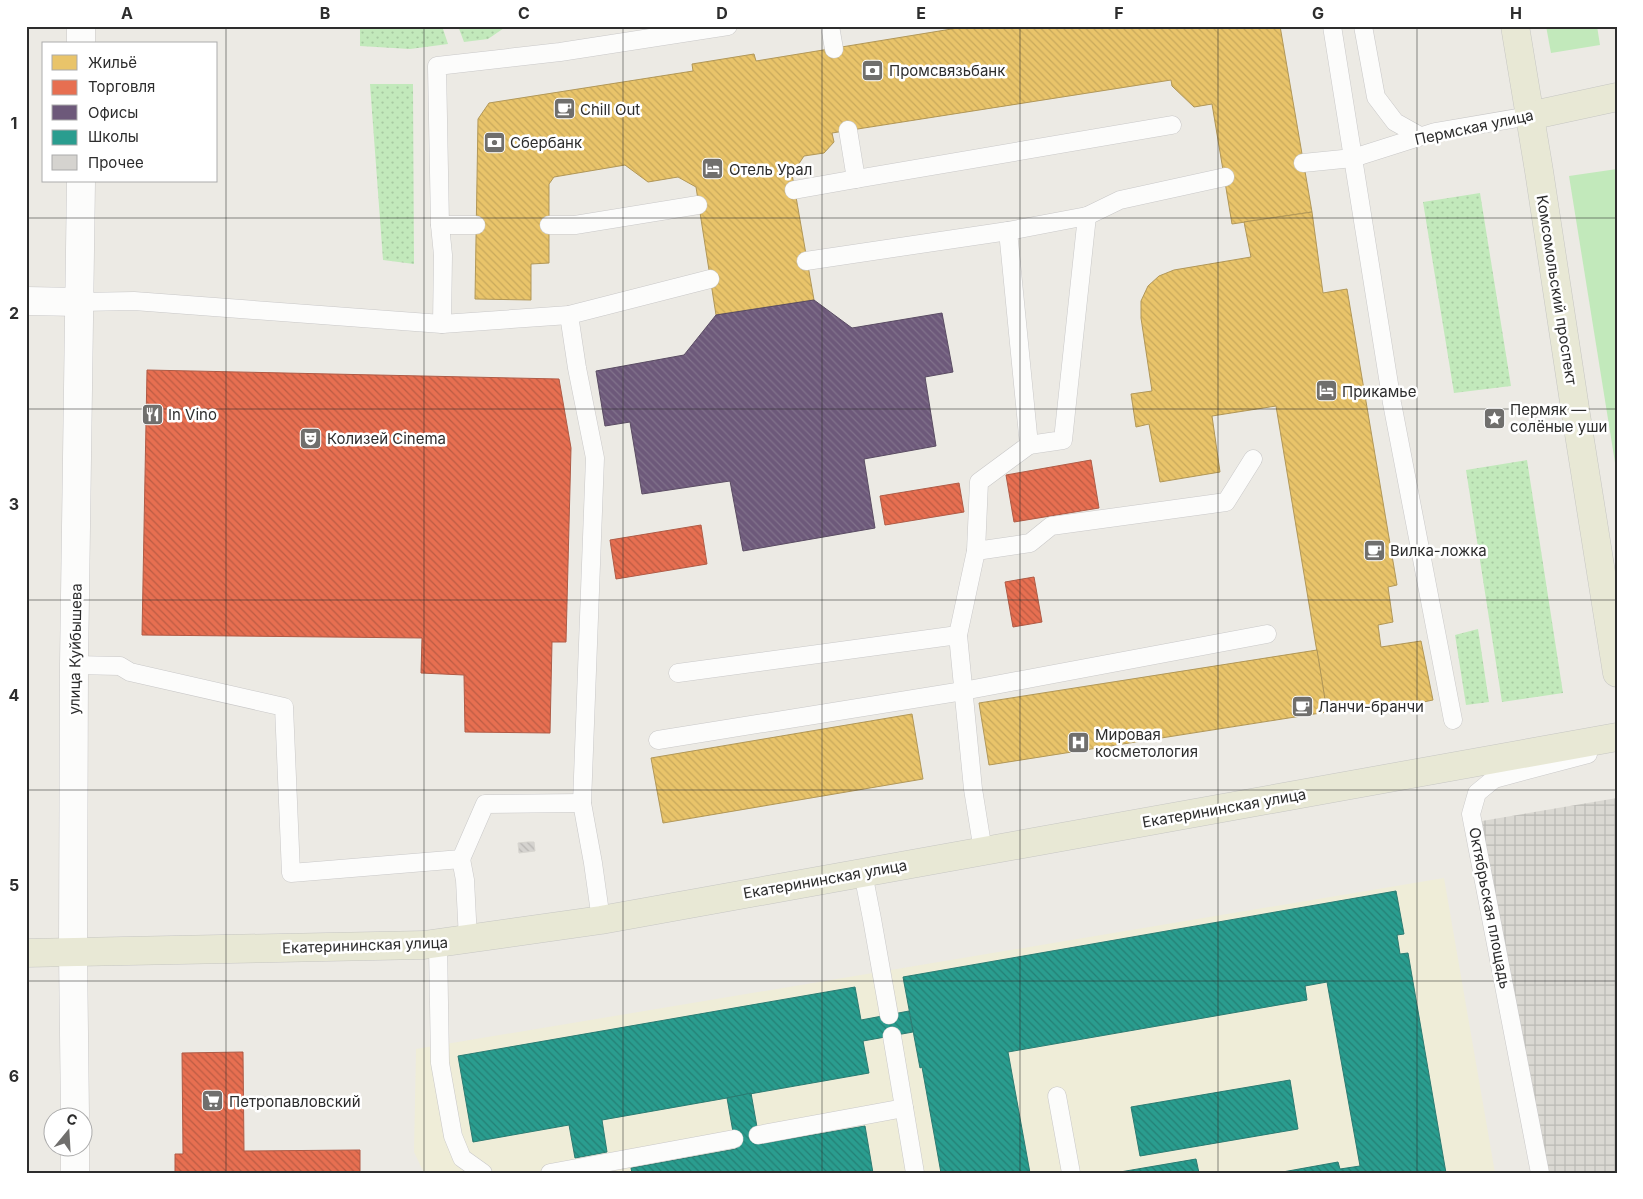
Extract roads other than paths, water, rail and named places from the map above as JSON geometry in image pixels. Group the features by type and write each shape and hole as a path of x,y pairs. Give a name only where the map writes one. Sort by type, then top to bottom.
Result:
{"main road":[{"path":"81,26 81,42"},
{"name":"Комсомольский проспект","path":"1515,26 1617,673"},
{"name":"Пермская улица","path":"1529,116 1617,97"},
{"name":"улица Куйбышева","path":"75,1106 73,952 74,665 81,182"},
{"path":"26,301 80,302"},
{"name":"Екатерининская улица","path":"26,953 404,945 468,939 601,920 1617,736"},
{"path":"75,1156 75,1173"}],"lane":[{"path":"442,324 443,254 440,225 436,66 560,52 728,26"},
{"path":"830,26 834,49"},
{"path":"1332,26 1394,412 1453,720"},
{"path":"1363,26 1376,97 1395,122 1420,136"},
{"name":"Пермская улица","path":"1303,163 1353,158 1435,132 1529,116"},
{"path":"794,190 1172,125"},
{"path":"848,130 856,179"},
{"path":"806,261 1086,216 1120,200 1225,177"},
{"path":"549,225 575,225 698,205"},
{"path":"983,851 973,790 958,635 976,550 980,482 1029,445 1063,440 1086,216"},
{"path":"440,225 476,225"},
{"path":"1008,230 1029,445"},
{"path":"80,302 134,301 442,324 569,314 710,279"},
{"path":"569,314 577,368 595,458 582,803 601,920"},
{"path":"976,550 1030,543 1051,526 1226,502 1253,459"},
{"path":"658,740 964,691 1267,634"},
{"path":"678,673 958,635"},
{"path":"74,665 120,666 130,672 284,707 291,873 461,859"},
{"name":"Октябрьская площадь","path":"1540,1173 1471,814 1476,793 1494,779 1606,750 1617,742"},
{"path":"468,939 461,859 485,804 582,803"},
{"path":"863,873 888,1015"},
{"path":"438,943 440,1063 453,1136 462,1158 483,1173"},
{"path":"892,1036 915,1173"},
{"path":"1057,1096 1071,1173"},
{"path":"758,1135 904,1108"},
{"path":"550,1173 734,1139"}],"place":[{"name":"Промсвязьбанк","path":"873,70"},
{"name":"Chill Out","path":"564,109"},
{"name":"Сбербанк","path":"494,142"},
{"name":"Отель Урал","path":"713,169"},
{"name":"Прикамье","path":"1326,391"},
{"name":"In Vino","path":"152,414"},
{"name":"Пермяк — солёные уши","path":"1494,418"},
{"name":"Колизей Cinema","path":"311,438"},
{"name":"Вилка-ложка","path":"1374,550"},
{"name":"Ланчи-бранчи","path":"1302,706"},
{"name":"Мировая косметология","path":"1079,743"},
{"name":"Петропавловский","path":"213,1101"}]}
